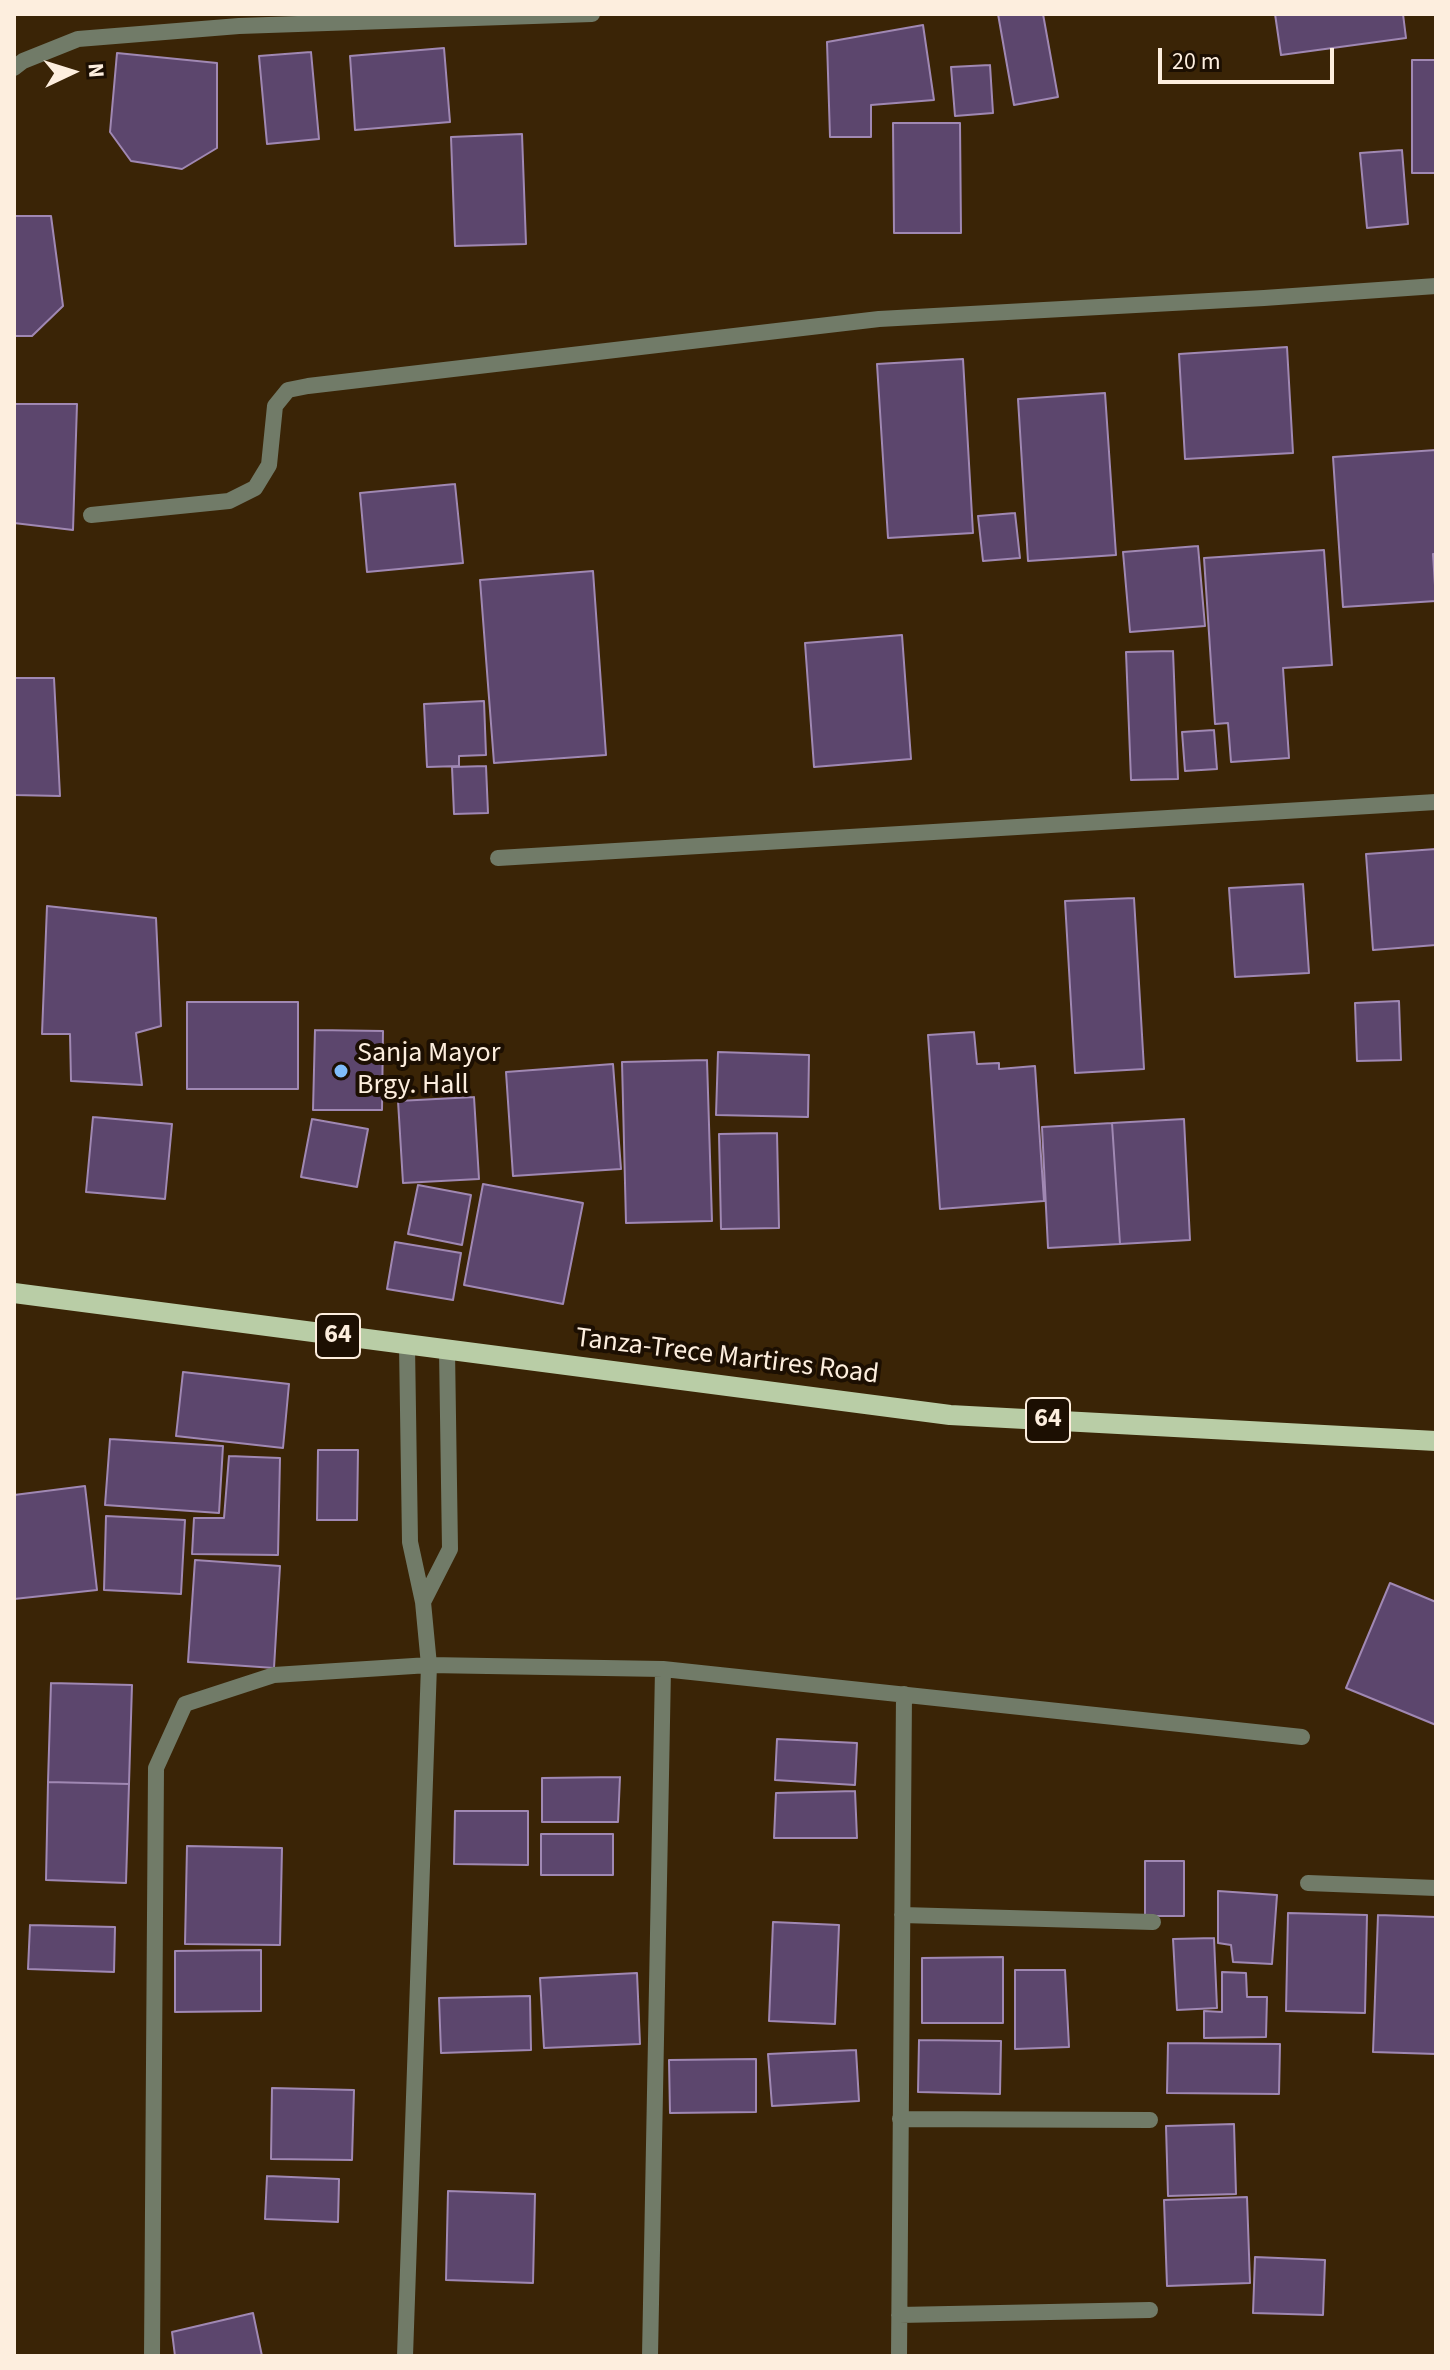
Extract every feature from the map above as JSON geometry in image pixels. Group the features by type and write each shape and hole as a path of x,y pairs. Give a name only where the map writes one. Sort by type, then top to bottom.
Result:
{"main road":[{"name":"Tanza-Trece Martires Road","path":"14,1293 950,1415 1436,1441"}],"street":[{"path":"14,68 23,61 78,39 240,20 592,14"},
{"path":"91,515 229,501 255,488 269,465 275,406 288,390 308,386 879,319 1436,286"},
{"path":"498,858 1436,802"},
{"path":"405,2356 429,1665 423,1602 410,1542 407,1345"},
{"path":"423,1602 450,1549 447,1350"},
{"path":"152,2356 156,1768 185,1704 274,1675 429,1665 663,1669 1302,1737"},
{"path":"650,2356 663,1669"},
{"path":"899,2356 904,1694"},
{"path":"1308,1883 1436,1888"},
{"path":"902,1915 1153,1922"},
{"path":"900,2119 1150,2120"},
{"path":"899,2315 1150,2310"}],"building":[{"path":"998,14 1043,14 1058,97 1014,105"},
{"path":"1275,14 1403,14 1406,38 1281,55"},
{"path":"923,25 934,100 871,105 871,137 830,137 827,42"},
{"path":"444,48 450,122 355,130 350,56"},
{"path":"311,52 319,139 267,144 259,56"},
{"path":"117,53 217,63 217,148 182,169 131,161 110,132"},
{"path":"1412,60 1436,60 1436,173 1412,173"},
{"path":"990,65 993,113 955,116 951,67"},
{"path":"893,123 960,123 961,233 894,233"},
{"path":"522,134 526,244 455,246 451,137"},
{"path":"1402,150 1408,224 1367,228 1360,153"},
{"path":"14,216 51,216 63,306 32,336 14,336"},
{"path":"1287,347 1293,453 1185,459 1179,354"},
{"path":"963,359 973,533 888,538 877,364"},
{"path":"1105,393 1116,555 1028,561 1018,399"},
{"path":"14,404 77,404 73,530 14,523"},
{"path":"1436,450 1436,554 1433,554 1436,601 1343,607 1333,457"},
{"path":"455,484 463,563 367,572 360,493"},
{"path":"1015,513 1020,558 983,561 978,516"},
{"path":"1198,546 1205,626 1130,632 1123,552"},
{"path":"1324,550 1332,665 1283,668 1289,758 1231,762 1228,723 1215,724 1204,558"},
{"path":"593,571 606,755 494,763 480,580"},
{"path":"902,635 911,759 814,767 805,643"},
{"path":"1173,651 1178,779 1131,780 1126,652"},
{"path":"14,678 54,678 60,796 14,795"},
{"path":"484,701 486,755 459,756 459,766 427,767 424,704"},
{"path":"1214,730 1217,769 1185,771 1182,732"},
{"path":"486,766 488,813 454,814 452,767"},
{"path":"1436,849 1436,945 1373,950 1366,854"},
{"path":"1303,884 1309,973 1235,977 1229,888"},
{"path":"1134,898 1144,1069 1075,1073 1065,901"},
{"path":"47,906 156,918 161,1026 136,1033 142,1085 71,1081 70,1034 42,1034"},
{"path":"1399,1001 1401,1060 1357,1061 1355,1003"},
{"path":"187,1002 298,1002 298,1089 187,1089"},
{"path":"315,1030 383,1031 382,1110 313,1110"},
{"path":"974,1032 977,1064 999,1063 999,1069 1035,1066 1044,1201 940,1209 928,1035"},
{"path":"718,1052 809,1055 808,1117 716,1115"},
{"path":"707,1060 712,1221 626,1223 622,1062"},
{"path":"613,1064 621,1169 513,1176 506,1072"},
{"path":"474,1097 479,1179 403,1183 398,1101"},
{"path":"93,1117 172,1124 165,1199 86,1192"},
{"path":"312,1119 368,1129 357,1187 301,1177"},
{"path":"1184,1119 1190,1240 1120,1244 1112,1123"},
{"path":"1112,1123 1120,1244 1048,1248 1042,1127"},
{"path":"777,1133 779,1228 721,1229 719,1134"},
{"path":"483,1184 583,1203 563,1304 464,1285"},
{"path":"418,1185 471,1195 462,1245 408,1234"},
{"path":"395,1242 461,1253 453,1300 387,1289"},
{"path":"183,1372 289,1384 283,1448 176,1436"},
{"path":"110,1439 223,1446 219,1513 105,1505"},
{"path":"318,1450 358,1450 357,1520 317,1520"},
{"path":"229,1456 280,1458 278,1555 192,1554 194,1518 224,1518"},
{"path":"85,1486 97,1590 14,1599 14,1495"},
{"path":"106,1516 185,1520 181,1594 104,1590"},
{"path":"195,1560 280,1566 274,1668 188,1662"},
{"path":"1390,1583 1436,1602 1436,1725 1346,1688"},
{"path":"51,1683 132,1685 129,1784 48,1782"},
{"path":"777,1739 857,1743 855,1785 775,1780"},
{"path":"620,1777 618,1822 542,1822 542,1778"},
{"path":"48,1782 129,1784 126,1883 46,1880"},
{"path":"855,1791 857,1838 774,1838 776,1793"},
{"path":"455,1811 528,1811 528,1865 454,1864"},
{"path":"541,1834 613,1834 613,1875 541,1875"},
{"path":"187,1846 282,1848 280,1945 185,1944"},
{"path":"1145,1861 1184,1861 1184,1916 1145,1916"},
{"path":"1218,1891 1277,1895 1272,1964 1233,1962 1231,1945 1218,1943"},
{"path":"1288,1913 1367,1915 1365,2013 1286,2011"},
{"path":"1378,1915 1436,1917 1436,2054 1373,2052"},
{"path":"773,1922 839,1925 835,2024 769,2021"},
{"path":"30,1925 115,1927 114,1972 28,1969"},
{"path":"1214,1938 1217,2008 1177,2010 1173,1939"},
{"path":"261,1950 261,2011 175,2012 175,1951"},
{"path":"1003,1957 1003,2023 922,2023 922,1958"},
{"path":"1015,1970 1065,1970 1069,2047 1015,2049"},
{"path":"1222,1972 1246,1973 1247,1997 1267,1997 1266,2037 1204,2038 1204,2011 1222,2012"},
{"path":"637,1973 640,2044 544,2048 540,1978"},
{"path":"530,1996 531,2050 441,2053 439,1998"},
{"path":"919,2040 1001,2041 1000,2094 918,2092"},
{"path":"1168,2043 1280,2044 1279,2094 1167,2093"},
{"path":"856,2050 859,2101 772,2106 768,2054"},
{"path":"756,2059 756,2112 670,2113 669,2060"},
{"path":"272,2088 354,2090 352,2160 271,2159"},
{"path":"1234,2124 1236,2194 1168,2196 1166,2126"},
{"path":"267,2176 339,2179 338,2222 265,2219"},
{"path":"448,2191 535,2194 533,2283 446,2280"},
{"path":"1247,2197 1250,2283 1167,2286 1164,2200"},
{"path":"1255,2257 1325,2260 1323,2315 1253,2313"},
{"path":"253,2313 262,2356 175,2356 172,2332"}],"place":[{"name":"Sanja Mayor Brgy. Hall","path":"341,1071"}]}
